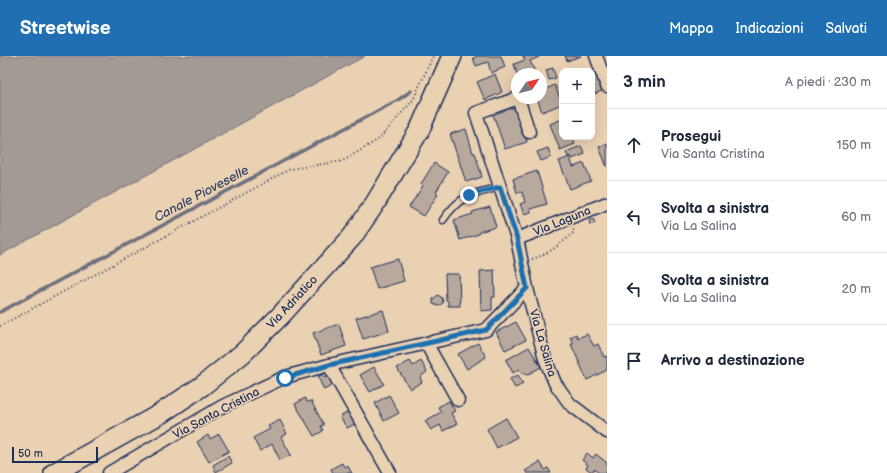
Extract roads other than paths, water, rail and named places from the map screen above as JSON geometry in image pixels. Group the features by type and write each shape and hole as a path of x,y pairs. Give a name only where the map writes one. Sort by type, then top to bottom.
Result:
{"main road":[{"name":"Via Adriatico","path":"54,473 160,414 202,386 243,353 281,315 352,237 374,205 419,131 452,56"}],"street":[{"path":"596,56 607,86"},
{"name":"Via La Salina","path":"511,100 476,113 517,239 527,288 545,359 555,384 570,404 607,432"},
{"name":"Via La Salina","path":"520,104 529,132"},
{"name":"Via Laguna","path":"517,239 607,203"},
{"name":"Via Santa Cristina","path":"116,471 223,406 285,378 329,365 426,342 486,330 527,288"},
{"path":"426,342 458,400"},
{"path":"329,365 390,473"}],"lane":[{"path":"443,220 457,202 469,195 500,187"}],"waterway":[{"name":"Canale Pioveselle","path":"0,312 398,100 411,91"}]}
